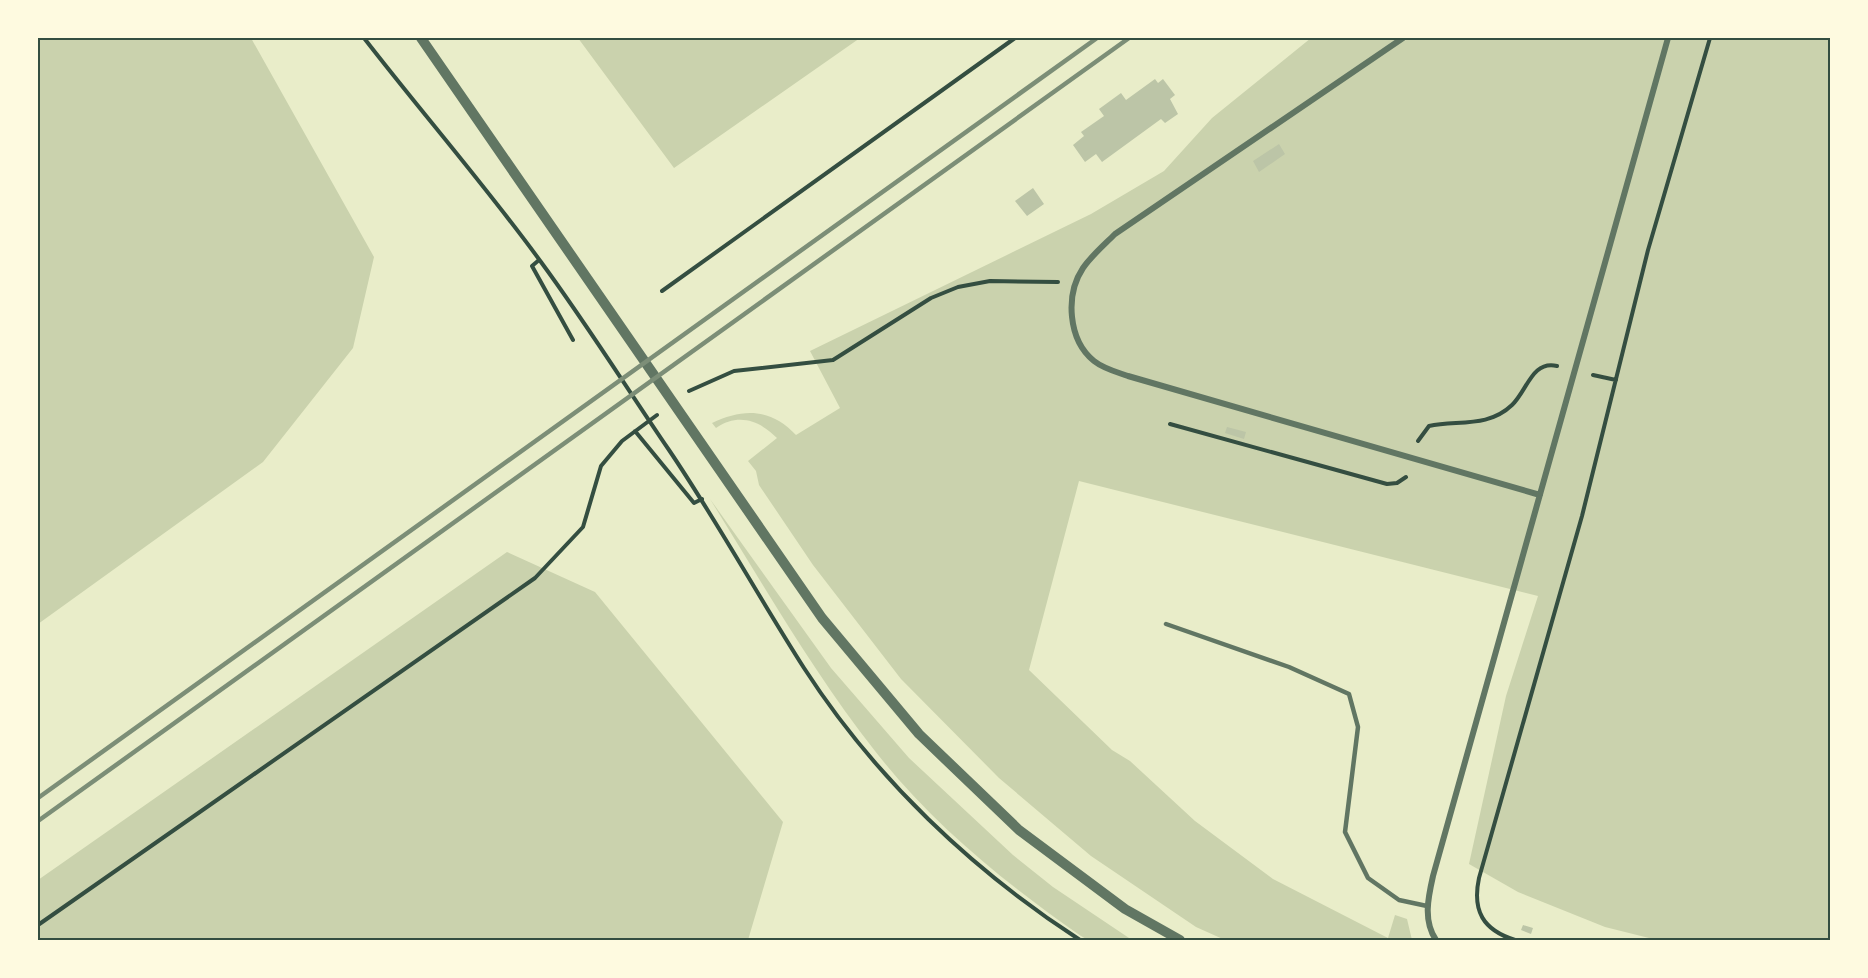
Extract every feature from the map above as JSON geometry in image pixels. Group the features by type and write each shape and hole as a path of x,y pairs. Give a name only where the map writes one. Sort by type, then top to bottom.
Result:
{"street":[{"path":"422,38 822,618 919,734 1019,830 1125,909 1180,940"},
{"path":"1403,38 1115,234 1092,256 1076,283 1072,313 1075,331 1083,350 1095,362 1108,369 1540,495"},
{"path":"1436,940 1431,933 1427,906 1432,876 1668,38"}],"lane":[{"path":"1166,624 1289,667 1349,694 1358,727 1345,832 1368,878 1399,900 1427,906"}],"path":[{"path":"364,38 540,261 701,498 805,670 857,741 920,811 976,865 1032,909 1080,940"},
{"path":"663,291 1015,38"},
{"path":"1515,940 1493,931 1482,919 1476,892 1489,838 1582,516 1650,240 1710,38"},
{"path":"540,261 532,266 573,340"},
{"path":"688,392 698,385 734,371 833,360 931,298 973,282 1023,280 1076,283"},
{"path":"1418,441 1429,426 1469,424 1499,415 1513,404 1537,369 1549,364 1557,366"},
{"path":"1588,374 1616,380"},
{"path":"38,925 535,578 583,527 601,466 622,441 659,413"},
{"path":"1170,424 1387,484 1405,479 1408,471"},
{"path":"635,431 694,504 701,498"}],"green space":[{"path":"38,38 251,38 374,257 353,348 263,462 38,624"},
{"path":"578,38 860,38 674,168"},
{"path":"1311,38 1830,38 1830,940 1657,940 1605,927 1518,892 1469,864 1506,696 1538,596 1079,481 1029,670 1112,750 1130,761 1195,821 1273,879 1388,938 1395,915 1407,919 1412,940 1225,940 1196,927 1091,856 999,778 901,679 813,565 759,485 756,471 748,461 777,438 763,427 748,421 732,421 716,428 712,423 735,415 756,413 777,420 796,435 840,408 810,351 1091,214 1164,171 1212,118"},
{"path":"710,499 831,668 909,758 1013,855 1053,887 1132,940 1088,940 1081,936 971,851 945,828 897,778 852,721 831,690"},
{"path":"507,552 595,592 783,822 748,940 38,940 38,880"}],"building":[{"path":"1155,79 1158,83 1163,79 1175,95 1170,99 1178,114 1165,123 1161,119 1102,162 1096,154 1085,162 1073,145 1084,136 1081,132 1104,116 1099,109 1121,93 1126,100"},
{"path":"1279,144 1285,154 1259,172 1253,161"},
{"path":"1033,188 1044,204 1027,216 1015,201"},
{"path":"1227,427 1246,432 1244,439 1225,433"},
{"path":"1523,925 1533,928 1531,934 1521,930"}],"railway":[{"path":"38,798 1097,38"},
{"path":"38,821 1129,38"}]}
